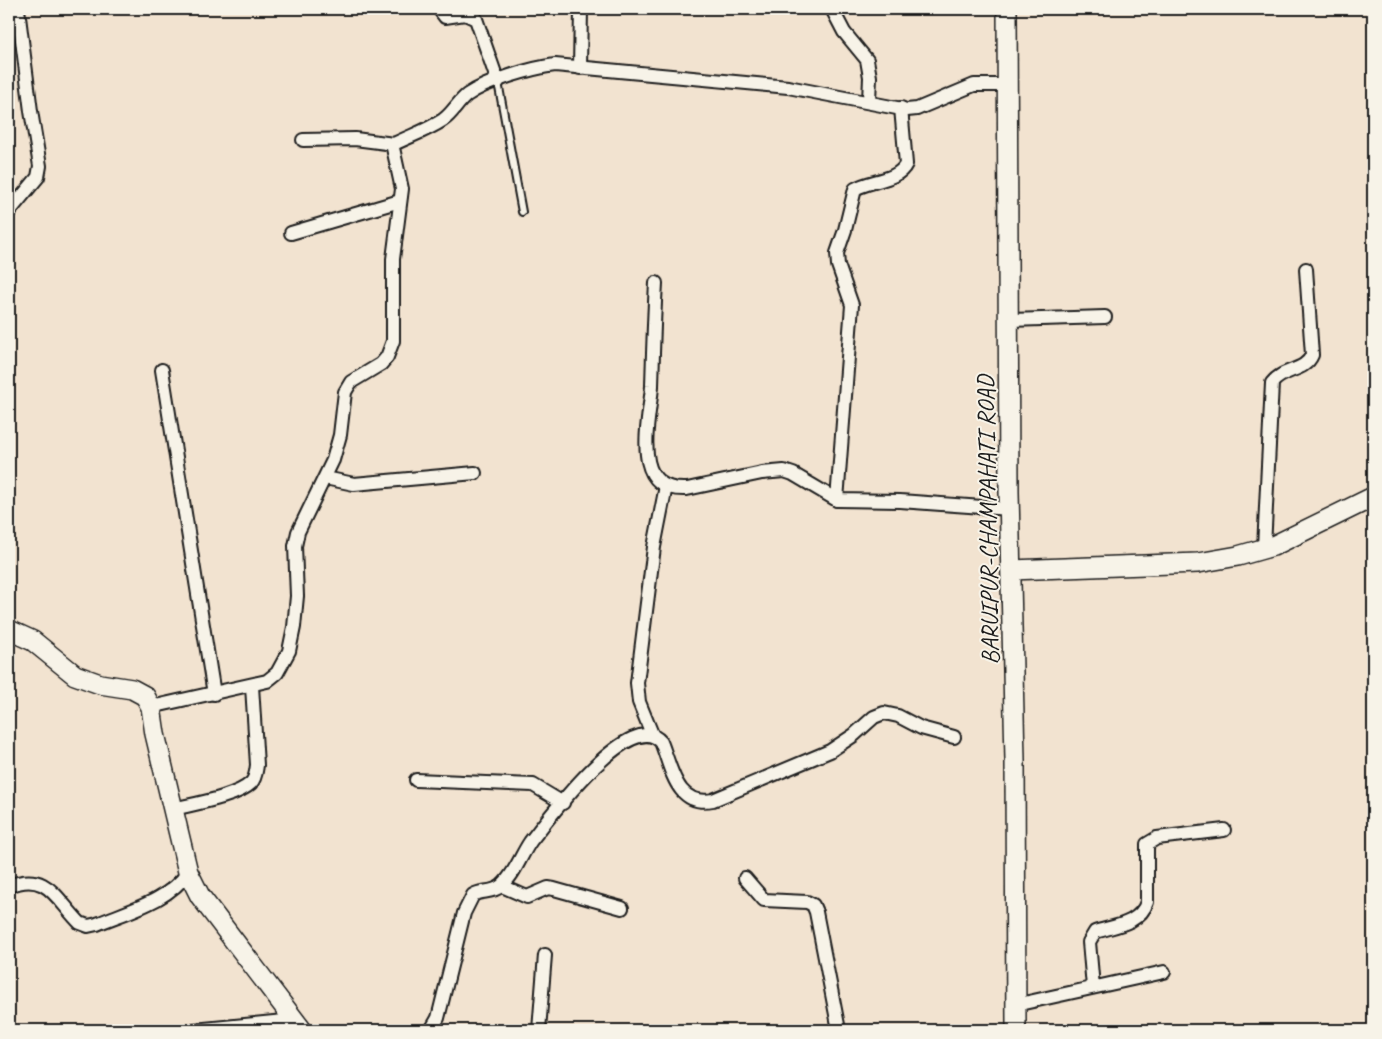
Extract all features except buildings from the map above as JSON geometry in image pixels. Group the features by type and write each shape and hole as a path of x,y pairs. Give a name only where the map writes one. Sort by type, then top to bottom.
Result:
{"main road":[{"name":"BARUIPUR-CHAMPAHATI ROAD","path":"1008,9 1010,509 1015,760 1016,1030"},
{"path":"1011,570 1198,563 1238,556 1264,548 1310,528 1373,497"},
{"path":"9,630 33,640 75,676 100,684 132,689 145,696 151,707 188,872 200,896 298,1025"}],"street":[{"path":"9,212 38,177 40,166 18,9"},
{"path":"438,9 445,17 465,14 476,19 498,82"},
{"path":"580,9 580,68"},
{"path":"832,9 844,32 867,60 870,77 869,101"},
{"path":"303,140 374,140 394,144 443,120 452,113 466,96 538,67 556,65 788,87 901,108 917,109 974,85 1008,85"},
{"path":"837,500 852,305 838,264 837,253 855,189 863,184 898,174 906,164 901,108"},
{"path":"151,707 252,686 267,681 277,673 289,651 295,619 295,546 298,532 325,478 340,435 345,392 351,382 381,364 390,352 393,341 393,259 402,189 393,148 394,144"},
{"path":"291,233 400,201"},
{"path":"1264,548 1272,382 1277,376 1304,366 1309,362 1312,355 1306,269"},
{"path":"656,282 651,393 645,436 652,470 659,482 675,490 762,473 784,472 793,474 837,500 900,501 1010,509"},
{"path":"1009,320 1105,318"},
{"path":"162,370 214,694"},
{"path":"325,478 354,484 475,474"},
{"path":"666,486 654,547 637,684 639,702 652,734 661,742 680,789 692,800 702,802 713,800 830,751 854,736 874,717 884,713 898,716 921,728 954,737"},
{"path":"173,810 238,791 251,783 256,776 252,686"},
{"path":"431,1030 438,1018 468,903 478,892 493,890 502,886 530,842 602,758 631,739 652,734"},
{"path":"416,780 533,785 563,803"},
{"path":"1093,988 1089,942 1091,937 1095,932 1131,921 1145,910 1147,902 1147,844 1157,838 1224,830"},
{"path":"9,886 27,880 40,882 80,923 88,926 97,924 170,892 188,872"},
{"path":"745,878 764,900 807,902 816,912 839,1030"},
{"path":"502,886 527,896 548,888 554,889 622,908"},
{"path":"538,1030 545,956"},
{"path":"1015,1005 1164,972"},
{"path":"194,1030 298,1025"}],"lane":[{"path":"498,82 522,212"}]}
